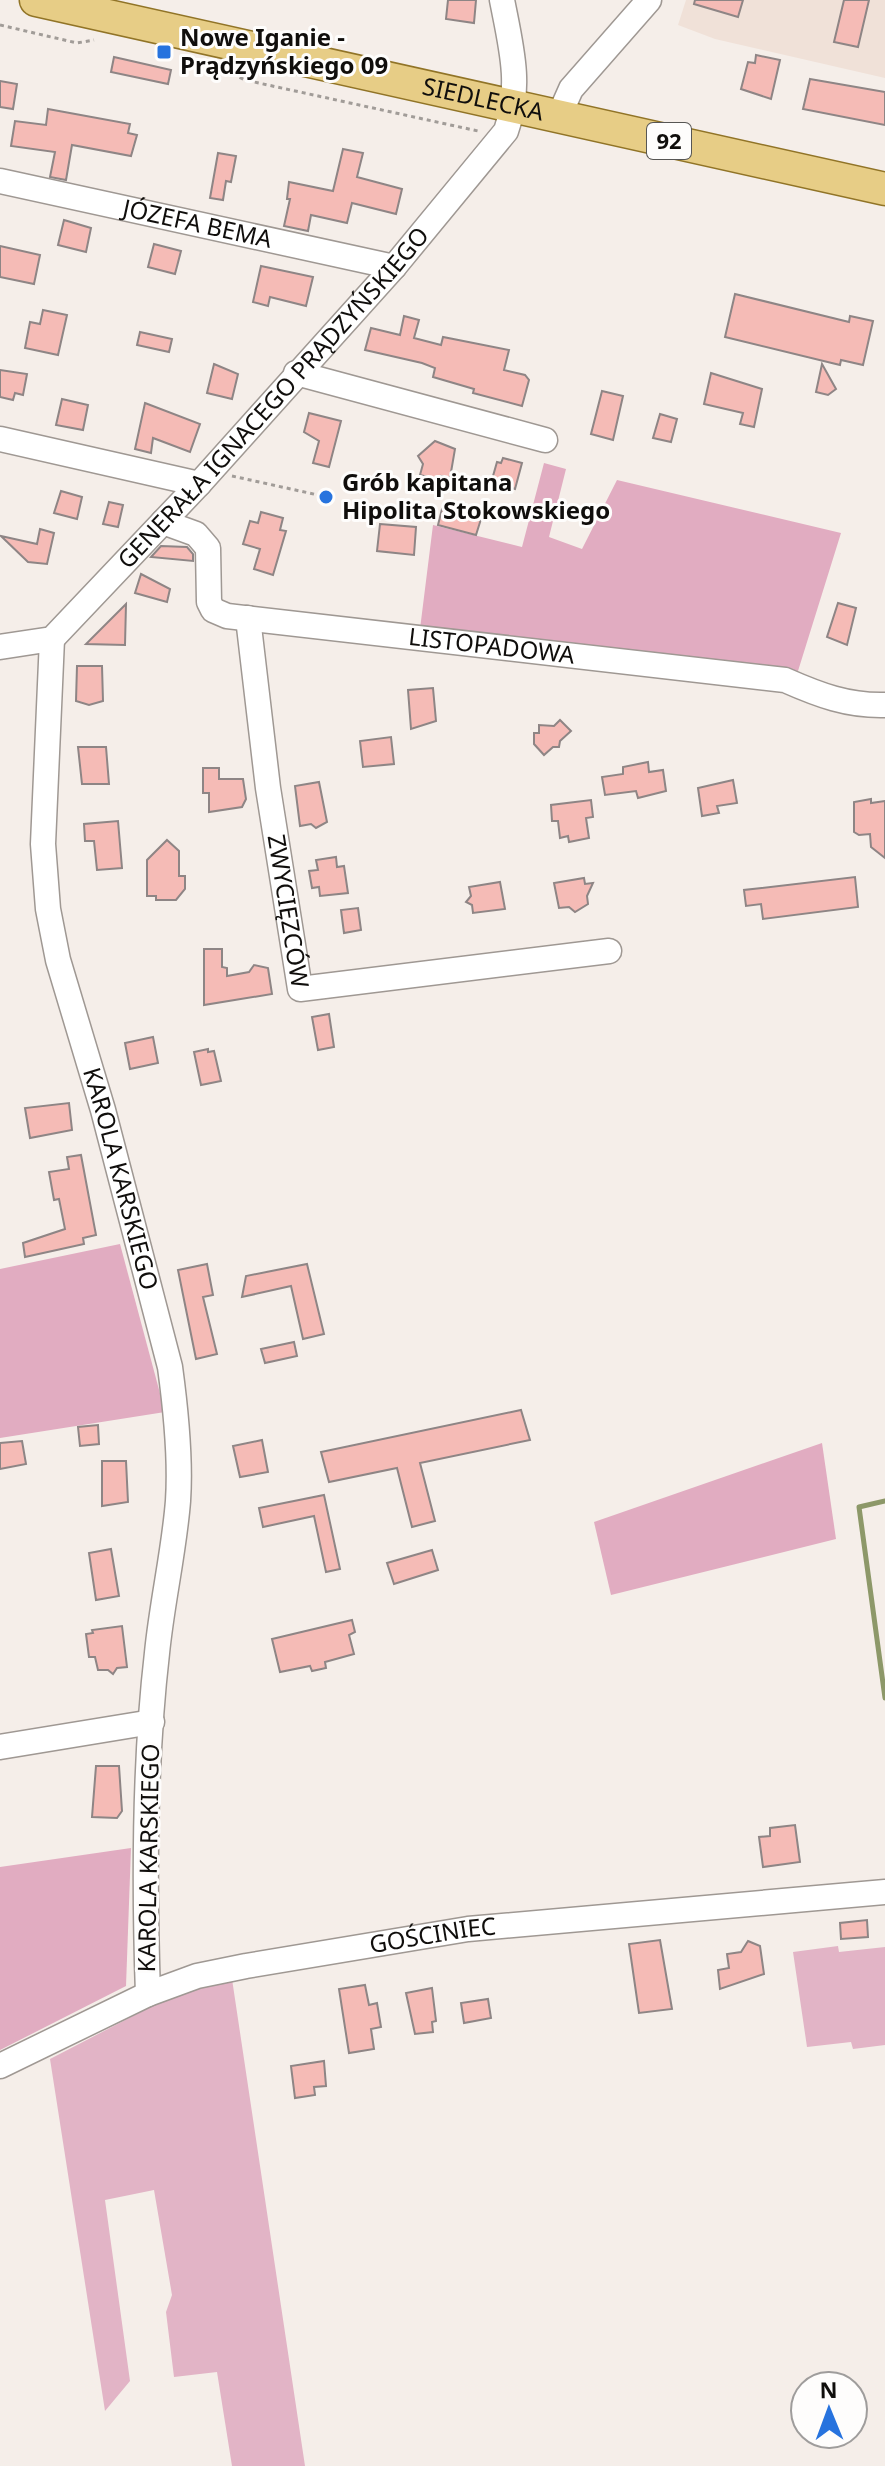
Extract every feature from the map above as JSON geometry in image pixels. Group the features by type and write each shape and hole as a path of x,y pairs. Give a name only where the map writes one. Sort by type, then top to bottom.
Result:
{"main road":[{"name":"SIEDLECKA","path":"36,0 510,119 559,116 885,189"}],"street":[{"path":"502,0 516,77 510,119"},
{"path":"559,116 571,89 649,0"},
{"name":"GENERAŁA IGNACEGO PRĄDZYŃSKIEGO","path":"52,639 199,484 394,267 510,119"},
{"name":"JÓZEFA BEMA","path":"0,181 394,267"},
{"path":"296,373 545,440"},
{"path":"0,439 199,484"},
{"name":"LISTOPADOWA","path":"163,522 204,540 208,548 208,594 213,610 248,618 785,680 847,703 885,705"},
{"name":"ZWYCIĘZCÓW","path":"248,618 268,788 300,989 609,951"},
{"path":"0,647 52,639"},
{"name":"KAROLA KARSKIEGO","path":"52,639 43,844 48,909 58,960 103,1110 170,1367 175,1409 178,1501 157,1653 152,1722 146,1867 148,1994"},
{"name":"KAROLA KARSKIEGO","path":"0,1747 152,1722"},
{"name":"GOŚCINIEC","path":"0,2066 148,1994 197,1976 246,1966 468,1929 885,1892"}],"path":[{"path":"0,25 77,43 96,40"},
{"path":"210,64 245,80 483,132 510,119"},
{"path":"215,465 232,477 318,495"}],"shaded area":[{"path":"686,0 885,0 885,78 715,39 678,25"},
{"path":"544,463 566,469 549,537 582,549 617,480 841,533 798,671 420,629 433,525 522,547"},
{"path":"120,1244 165,1412 0,1438 0,1269"},
{"path":"822,1443 836,1539 611,1595 594,1522"},
{"path":"131,1848 126,1986 0,2050 0,1867"},
{"path":"838,1946 839,1952 885,1947 885,2045 853,2049 851,2042 807,2047 793,1952"},
{"path":"232,1979 305,2466 232,2466 217,2372 174,2377 166,2312 172,2295 154,2190 105,2200 130,2381 105,2411 50,2059 189,1987"}],"building":[{"path":"448,0 476,0 474,23 446,19"},
{"path":"695,0 743,0 738,17 694,4"},
{"path":"844,0 869,0 858,47 834,42"},
{"path":"756,55 780,60 771,99 741,89 748,62 755,63"},
{"path":"114,57 171,70 168,84 111,72"},
{"path":"810,79 885,92 885,125 803,109"},
{"path":"0,81 17,84 13,109 0,107"},
{"path":"48,109 130,124 128,133 137,135 131,156 72,145 66,180 50,177 55,152 11,146 15,121 46,125"},
{"path":"343,149 363,153 357,177 402,189 396,214 352,203 347,223 311,215 308,231 284,226 290,199 287,199 289,182 333,191"},
{"path":"218,153 236,156 231,182 226,181 223,200 210,198"},
{"path":"64,220 91,228 86,252 58,245"},
{"path":"154,244 181,251 175,274 148,267"},
{"path":"0,246 40,255 34,284 0,277"},
{"path":"261,266 313,277 306,306 270,297 268,306 253,302"},
{"path":"735,294 849,322 850,316 873,321 863,365 841,360 840,365 725,337"},
{"path":"43,310 67,315 58,355 25,348 30,322 40,324"},
{"path":"404,316 419,320 414,338 441,345 443,337 509,350 504,370 525,375 529,380 522,406 473,393 474,389 433,377 435,368 422,363 365,350 371,328 400,335"},
{"path":"140,332 172,339 169,352 137,345"},
{"path":"214,364 238,374 232,399 207,393"},
{"path":"822,364 836,389 828,395 816,392"},
{"path":"0,370 27,374 23,395 15,393 13,400 0,397"},
{"path":"711,373 762,389 754,427 740,424 743,413 704,404"},
{"path":"602,391 623,396 613,440 591,434"},
{"path":"62,399 88,405 83,430 56,425"},
{"path":"145,403 200,424 190,452 153,438 151,453 135,449"},
{"path":"309,413 341,421 329,467 313,463 319,441 304,432"},
{"path":"660,414 677,419 671,442 653,438"},
{"path":"435,441 455,449 450,478 441,476 440,480 420,475 423,464 418,456"},
{"path":"503,458 522,463 515,489 491,483 497,462 501,463"},
{"path":"61,491 82,497 77,519 54,513"},
{"path":"109,502 123,505 118,527 103,524"},
{"path":"442,509 481,519 476,535 438,525"},
{"path":"261,512 283,518 280,530 286,531 273,575 254,569 260,549 243,544 250,521 258,523"},
{"path":"380,524 416,527 414,555 377,551"},
{"path":"40,529 54,533 47,564 28,562 1,536 37,544"},
{"path":"161,546 187,547 193,554 193,561 151,557"},
{"path":"141,574 170,589 167,602 135,593"},
{"path":"838,603 856,608 847,645 827,637"},
{"path":"126,604 125,645 86,644"},
{"path":"77,666 102,666 103,701 89,705 76,701"},
{"path":"433,688 436,721 411,729 408,690"},
{"path":"560,720 571,731 560,741 559,747 553,747 544,755 534,744 534,733 539,733 539,725 554,726"},
{"path":"391,737 394,764 363,767 360,741"},
{"path":"78,747 106,747 109,784 82,784"},
{"path":"648,762 649,772 663,770 666,791 638,798 636,791 605,795 602,777 623,774 623,767"},
{"path":"203,768 219,768 219,779 243,779 246,799 242,807 209,812 209,793 203,793"},
{"path":"733,780 737,803 717,806 719,813 702,816 698,788"},
{"path":"319,782 327,822 316,828 311,824 300,826 295,786"},
{"path":"871,799 871,803 885,801 885,858 871,847 870,834 854,832 854,802"},
{"path":"591,800 593,817 586,818 589,838 569,842 568,836 560,838 558,821 552,821 551,805"},
{"path":"118,821 122,868 97,870 94,841 85,841 84,824"},
{"path":"167,840 179,851 179,876 185,876 185,889 176,900 156,900 156,896 147,896 147,860"},
{"path":"336,857 337,867 344,866 348,893 320,896 319,887 312,888 309,871 318,870 316,860"},
{"path":"855,877 858,907 763,919 761,904 746,906 744,890"},
{"path":"584,878 585,884 593,883 587,896 588,904 575,912 569,907 559,908 554,883"},
{"path":"500,882 505,909 473,913 472,905 466,902 471,896 469,887"},
{"path":"358,908 361,930 344,933 341,910"},
{"path":"204,949 222,949 222,967 227,968 227,976 249,972 254,965 268,968 272,994 204,1005"},
{"path":"329,1014 334,1047 318,1050 312,1017"},
{"path":"153,1037 158,1063 130,1069 125,1043"},
{"path":"208,1049 208,1052 214,1051 221,1081 201,1085 194,1052"},
{"path":"69,1103 72,1130 30,1138 25,1108"},
{"path":"81,1155 96,1235 83,1238 84,1244 25,1257 23,1243 65,1229 59,1199 54,1200 49,1172 69,1169 67,1157"},
{"path":"207,1264 213,1295 203,1297 217,1354 196,1359 178,1270"},
{"path":"307,1264 324,1334 303,1339 291,1286 242,1297 246,1276"},
{"path":"294,1342 297,1356 265,1363 261,1349"},
{"path":"521,1410 530,1440 420,1463 435,1521 412,1527 397,1468 329,1482 321,1452"},
{"path":"98,1425 99,1444 80,1446 78,1427"},
{"path":"262,1440 268,1472 240,1477 233,1446"},
{"path":"22,1441 26,1464 0,1469 0,1443"},
{"path":"102,1461 126,1461 128,1502 102,1506"},
{"path":"324,1495 340,1569 326,1572 314,1516 263,1527 259,1508"},
{"path":"111,1549 119,1596 96,1600 89,1553"},
{"path":"432,1550 438,1570 394,1584 387,1563"},
{"path":"352,1620 355,1632 349,1635 354,1654 325,1662 326,1668 312,1671 310,1666 280,1672 272,1639"},
{"path":"122,1626 127,1667 117,1668 113,1674 108,1670 98,1670 95,1657 89,1657 86,1634 93,1633 92,1630"},
{"path":"96,1766 119,1766 122,1811 117,1818 92,1817"},
{"path":"795,1825 800,1862 763,1867 759,1837 770,1836 770,1828"},
{"path":"867,1920 868,1937 841,1939 840,1923"},
{"path":"660,1940 672,2009 639,2013 629,1944"},
{"path":"748,1941 760,1946 764,1974 720,1989 718,1970 729,1968 727,1954 741,1952"},
{"path":"365,1985 369,2005 377,2003 381,2027 371,2029 374,2049 349,2053 339,1989"},
{"path":"432,1988 436,2021 432,2022 433,2032 415,2034 406,1993"},
{"path":"488,1999 491,2018 464,2023 461,2003"},
{"path":"324,2061 326,2086 314,2087 315,2095 295,2098 291,2066"}],"waterway":[{"path":"885,1501 859,1507 885,1698"}],"place":[{"name":"Nowe Iganie - Prądzyńskiego 09","path":"164,52"},
{"name":"Grób kapitana Hipolita Stokowskiego","path":"326,497"}]}
